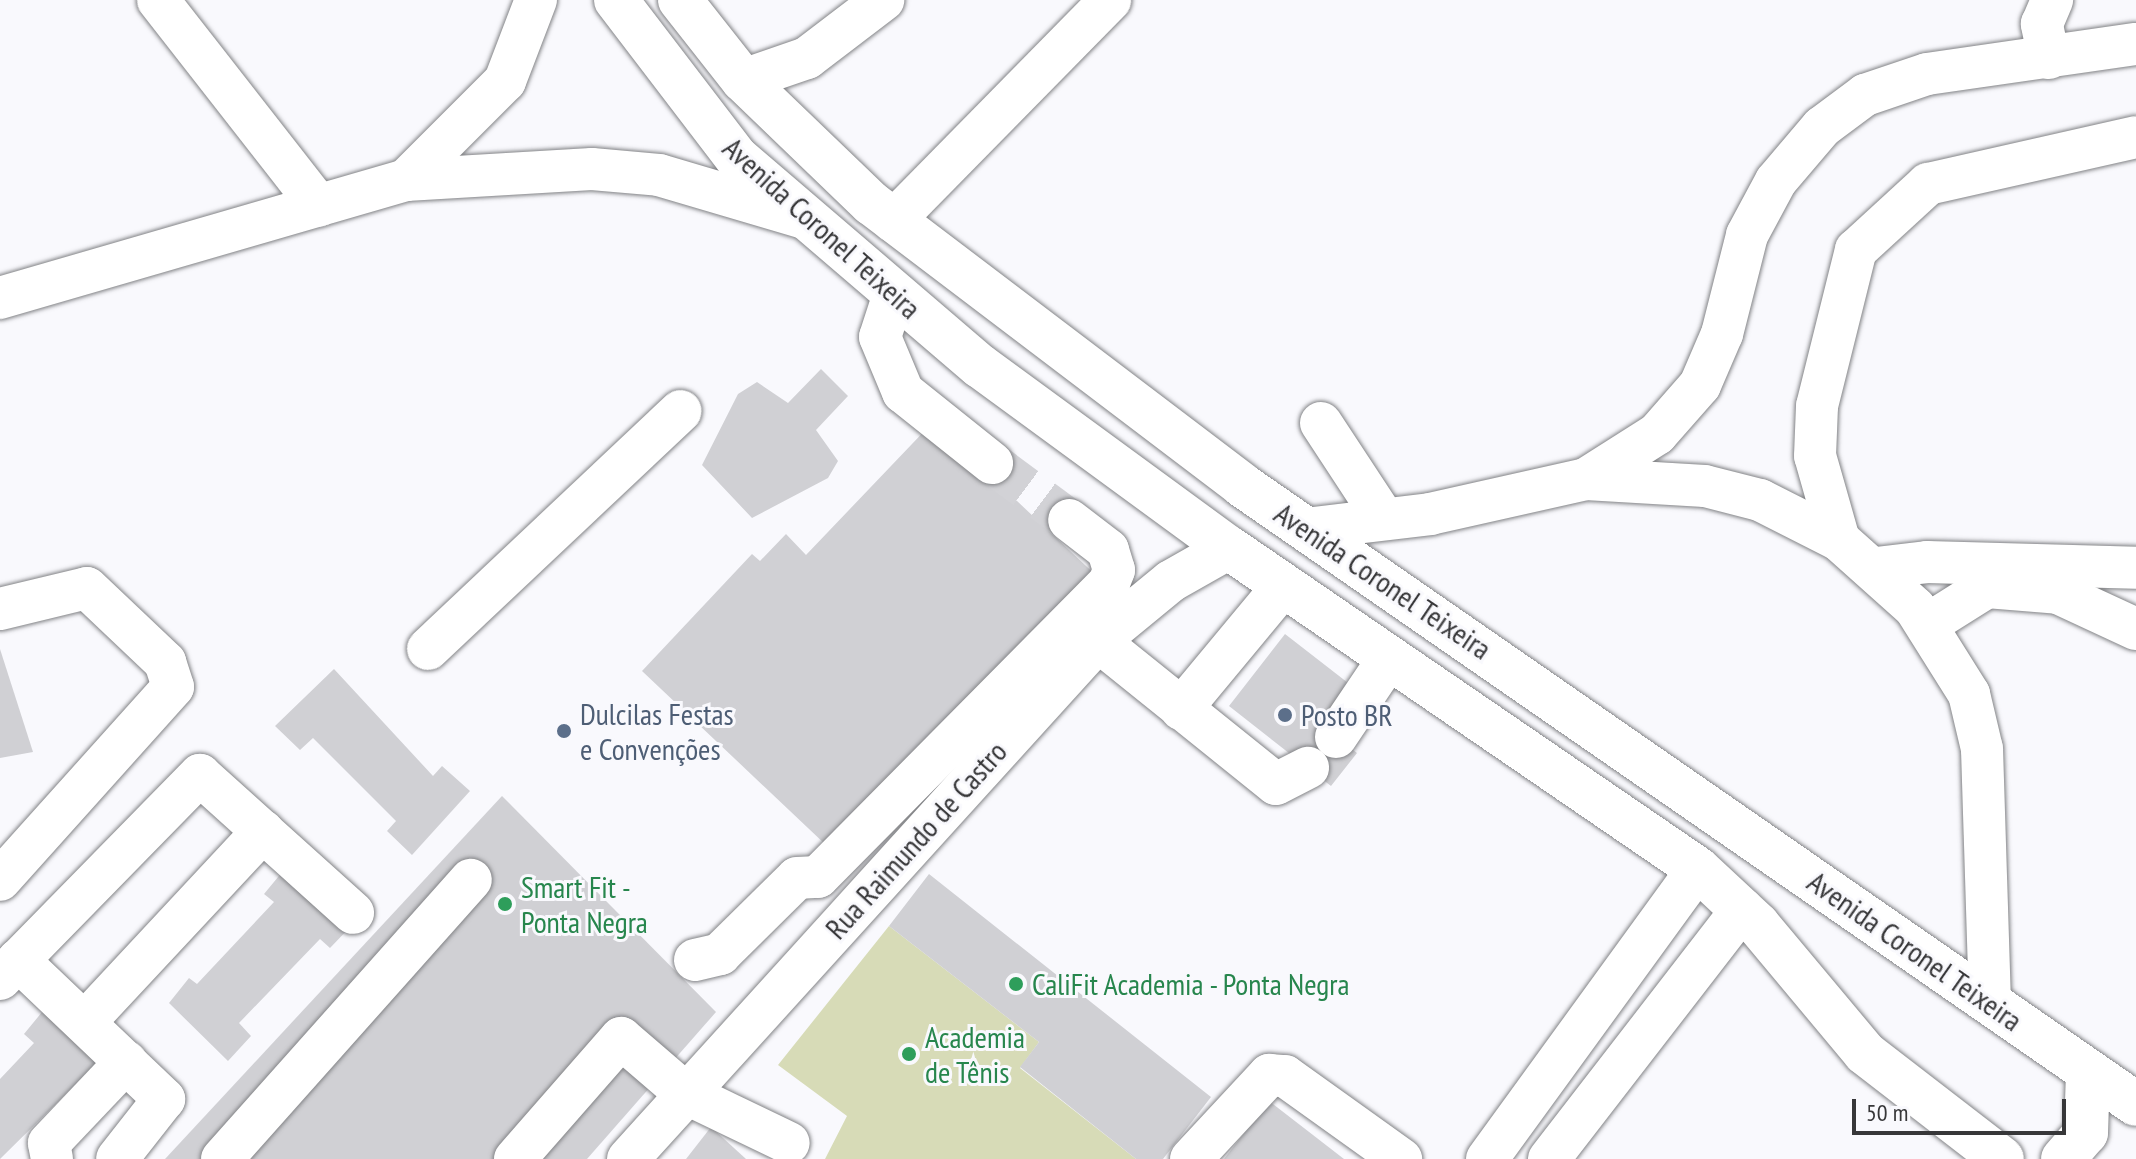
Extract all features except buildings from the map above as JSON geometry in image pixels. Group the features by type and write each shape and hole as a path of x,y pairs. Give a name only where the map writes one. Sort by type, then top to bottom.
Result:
{"highway":[{"name":"Avenida Coronel Teixeira","path":"616,0 737,158 894,294 1229,548 1698,869 1742,909 1865,1053 1992,1156"},
{"name":"Avenida Coronel Teixeira","path":"685,5 743,80 893,221 1305,529 2136,1104"},
{"path":"2063,1159 2086,1133 2088,1072"}],"street":[{"path":"158,0 319,206"},
{"path":"406,180 505,81 536,0"},
{"path":"743,80 807,58 883,0"},
{"path":"893,221 1110,0"},
{"path":"2049,58 2042,24 2052,0"},
{"path":"1586,479 1657,434 1700,385 1722,334 1747,235 1776,181 1822,127 1865,95 1927,74 2136,44"},
{"path":"1839,540 1815,456 1817,406 1856,250 1928,184 2136,137"},
{"path":"0,298 406,180 592,169 659,175 804,218"},
{"path":"894,294 880,337 897,381 992,463"},
{"path":"428,649 681,411"},
{"path":"1321,423 1384,519"},
{"path":"1305,529 1384,519 1586,479 1705,486 1760,500 1839,540 1876,568 1928,624 1969,694 1982,749 1990,1003"},
{"path":"695,960 720,954 797,878 818,877 1109,583 1114,570 1108,550 1069,520"},
{"name":"Rua Raimundo de Castro","path":"628,1159 1098,641 1171,581 1229,548"},
{"path":"1876,568 1927,562 2136,568"},
{"path":"1181,709 1283,586"},
{"path":"1928,624 1987,587 2058,593 2136,629"},
{"path":"0,609 87,588 165,662 173,687 0,880"},
{"path":"1098,641 1276,784 1308,768"},
{"path":"1336,737 1389,658"},
{"path":"117,1159 164,1099 85,1022 9,969 200,775 353,913"},
{"path":"85,1022 263,831"},
{"path":"1487,1159 1698,869"},
{"path":"222,1159 471,880"},
{"path":"1549,1159 1742,909"},
{"path":"515,1159 621,1038 685,1093 789,1143"},
{"path":"52,1159 49,1143 126,1062"},
{"path":"1191,1159 1269,1075 1285,1076 1401,1159"}],"green space":[{"name":"Academia de Tênis","path":"889,926 1039,1042 1020,1068 1136,1159 825,1159 847,1116 778,1065"}],"tunnel":[{"path":"992,463 1069,520"}],"place":[{"name":"Posto BR","path":"1285,715"},
{"name":"Dulcilas Festas e Convenções","path":"564,731"},
{"name":"Smart Fit - Ponta Negra","path":"505,904"},
{"name":"CaliFit Academia - Ponta Negra","path":"1016,984"},
{"name":"Academia de Tênis","path":"909,1054"}]}
